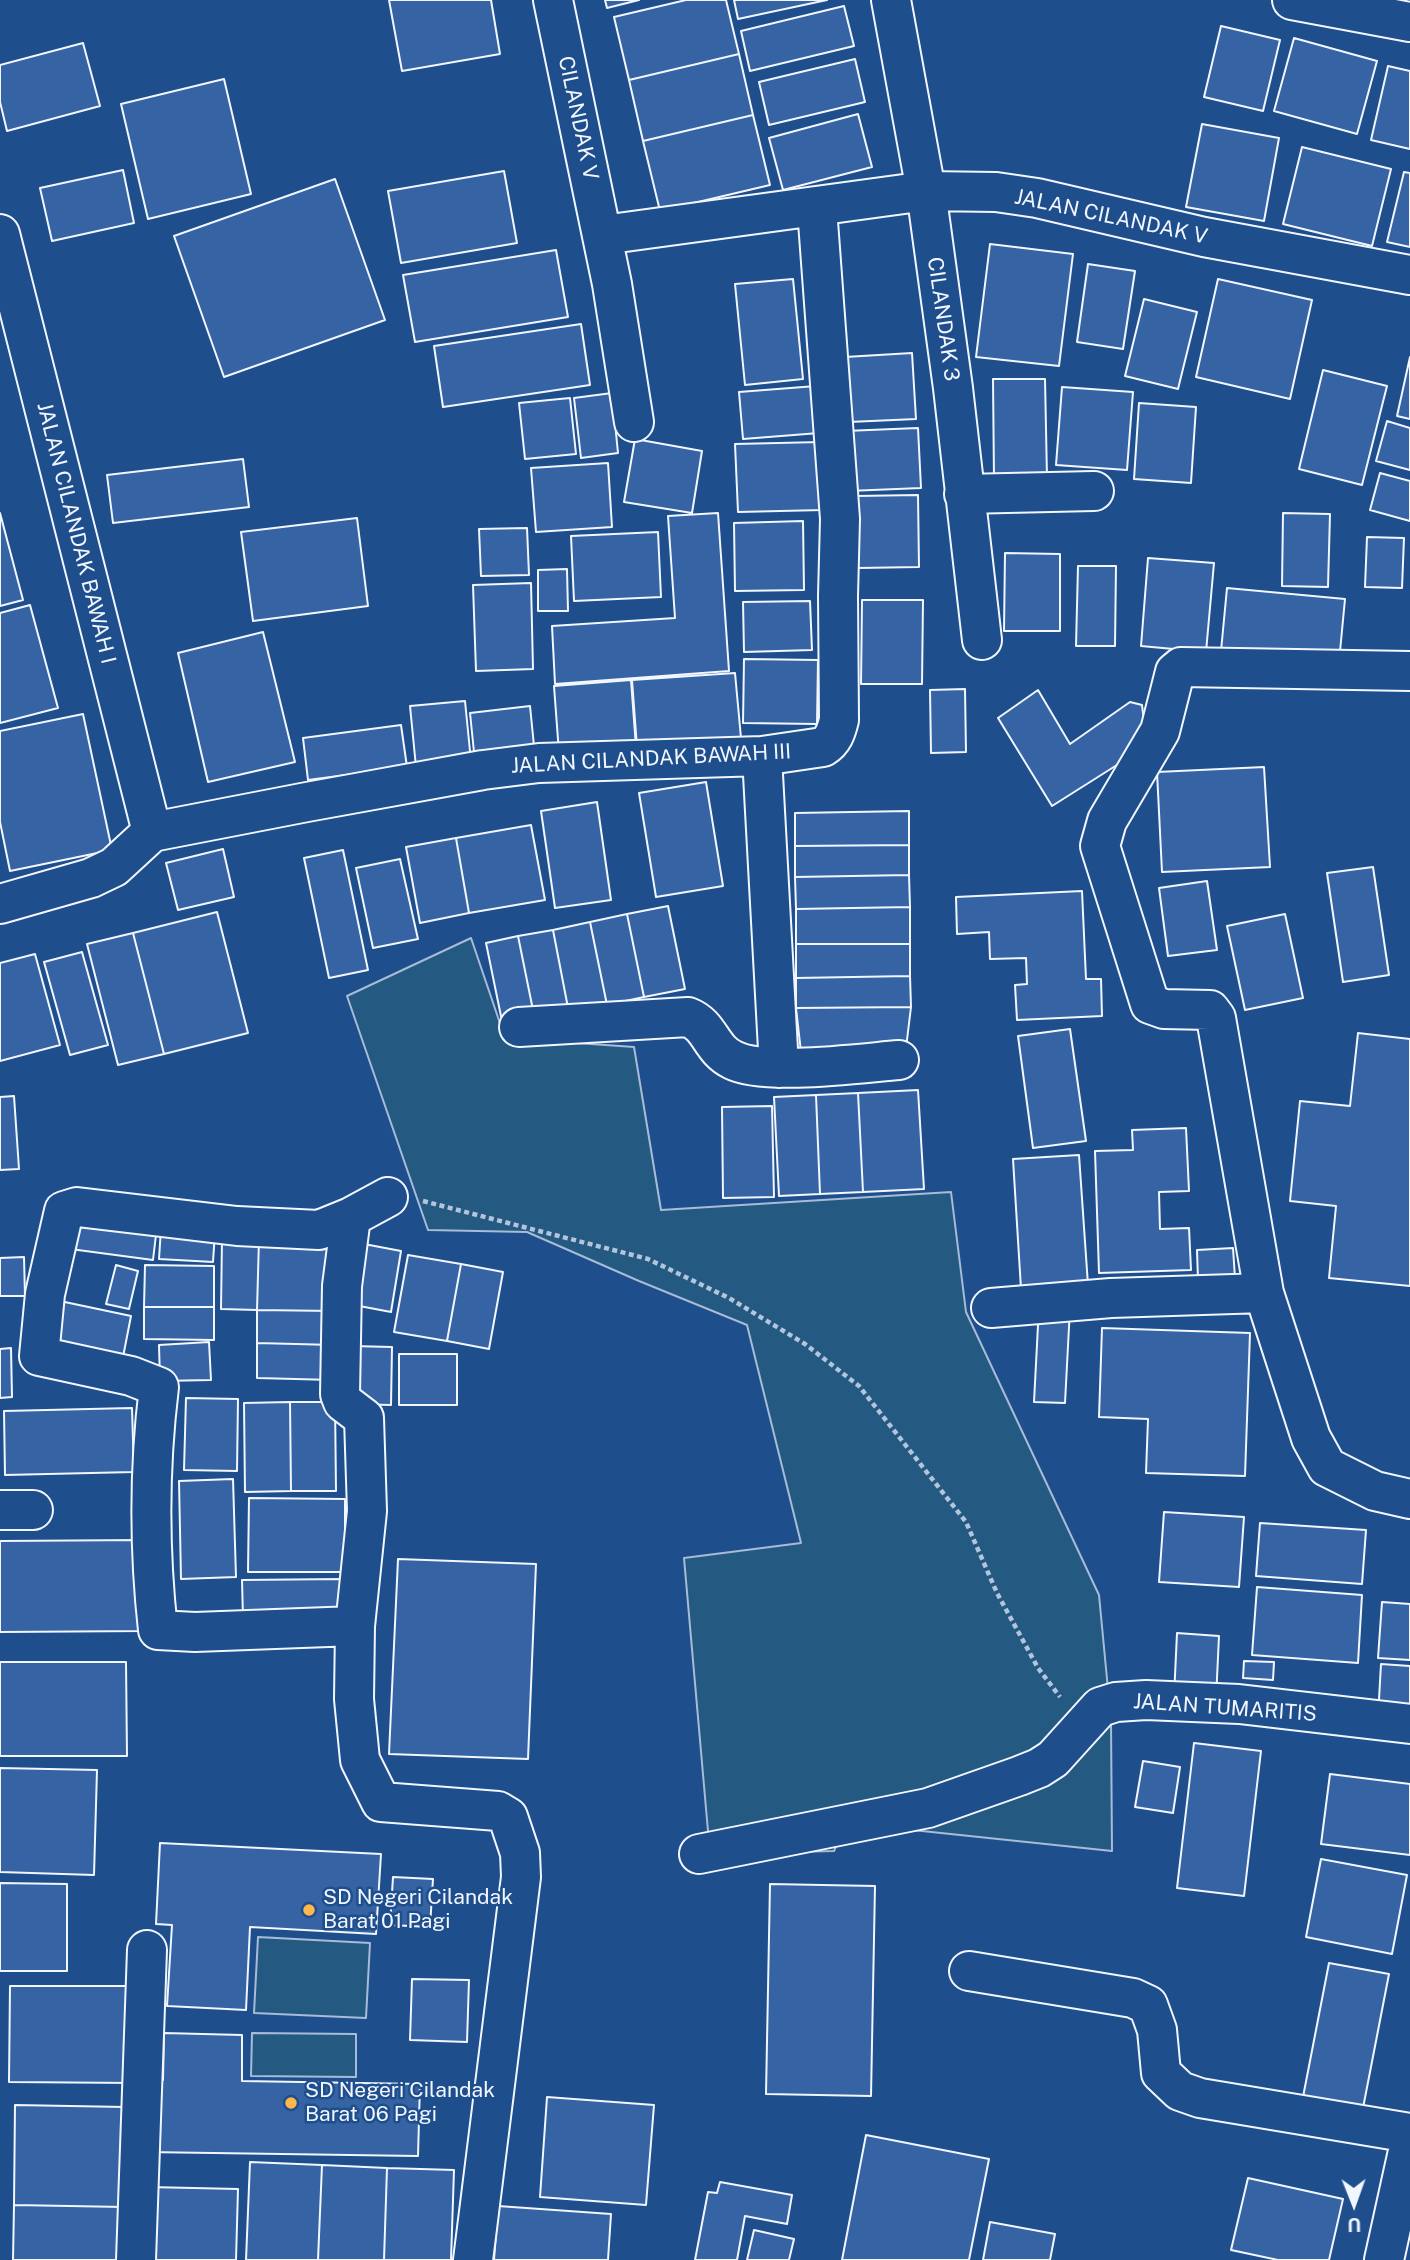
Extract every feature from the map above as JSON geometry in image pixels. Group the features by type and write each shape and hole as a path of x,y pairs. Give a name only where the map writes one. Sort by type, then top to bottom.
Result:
{"street":[{"name":"CILANDAK V","path":"553,0 603,235 634,422"},
{"name":"CILANDAK 3","path":"891,0 926,191 953,388 982,640"},
{"path":"1292,0 1410,22"},
{"name":"JALAN CILANDAK V","path":"603,235 817,208 926,191 996,192 1037,198 1204,237 1410,275"},
{"name":"JALAN CILANDAK BAWAH III","path":"152,832 388,787 539,763 762,756 823,747 832,740 839,720 840,519 817,208"},
{"name":"JALAN CILANDAK BAWAH I","path":"0,234 152,832"},
{"path":"964,494 1094,491"},
{"path":"1410,671 1181,667 1175,672 1160,731 1107,821 1101,838 1102,854 1150,1004 1164,1009 1210,1010 1216,1018 1264,1293 1311,1437 1327,1467 1375,1491 1410,1499"},
{"path":"762,756 779,1068"},
{"path":"0,904 90,878 114,867 152,832"},
{"path":"519,1027 688,1017 700,1022 722,1054 736,1062 779,1068 899,1060"},
{"path":"355,1626 195,1632 158,1630 153,1581 151,1509 153,1433 159,1387 131,1376 39,1356 45,1294 64,1211 77,1207 237,1226 319,1230 388,1197"},
{"path":"351,1217 342,1286 340,1394 343,1402 364,1418 367,1511 355,1626 354,1699 360,1760 381,1802 498,1811 508,1817 520,1853 518,1899 473,2260"},
{"path":"991,1308 1111,1298 1264,1293"},
{"name":"JALAN TUMARITIS","path":"699,1854 928,1808 1039,1768 1053,1759 1100,1707 1131,1701 1239,1704 1410,1724"},
{"path":"136,2260 147,1950"},
{"path":"969,1971 1133,1998 1148,2005 1157,2030 1161,2073 1180,2091 1200,2098 1410,2133"},
{"path":"1384,2260 1410,2142"}],"path":[{"path":"388,1197 428,1202 648,1259 729,1298 805,1344 859,1386 966,1522 997,1593 1038,1668 1082,1726"}],"shaded area":[{"path":"471,938 505,1038 634,1047 661,1210 951,1192 966,1312 1099,1595 1111,1721 1112,1851 846,1823 834,1851 710,1854 684,1558 801,1543 747,1325 527,1232 428,1230 347,996"},
{"path":"258,1937 370,1943 366,2018 254,2013"},
{"path":"252,2033 356,2034 356,2077 251,2076"}],"building":[{"path":"389,0 491,0 500,54 402,71"},
{"path":"605,0 639,0 607,8"},
{"path":"686,0 726,0 739,54 629,80 614,17"},
{"path":"734,0 827,0 738,19"},
{"path":"844,6 854,46 750,71 741,31"},
{"path":"1221,26 1280,40 1263,111 1204,97"},
{"path":"1294,38 1377,61 1357,134 1274,111"},
{"path":"83,43 100,106 7,131 0,102 0,65"},
{"path":"739,54 753,115 643,141 629,80"},
{"path":"855,59 865,102 769,125 759,82"},
{"path":"1388,66 1410,71 1410,149 1371,140"},
{"path":"224,79 251,194 148,219 121,104"},
{"path":"858,114 872,167 783,190 769,138"},
{"path":"753,115 770,185 660,211 643,141"},
{"path":"1202,124 1279,138 1264,221 1186,207"},
{"path":"1302,147 1391,169 1372,246 1283,224"},
{"path":"123,170 134,223 52,241 40,188"},
{"path":"504,171 517,243 401,263 388,191"},
{"path":"1404,172 1410,173 1410,247 1387,242"},
{"path":"335,179 385,320 224,377 174,236"},
{"path":"990,244 1073,254 1059,366 976,357"},
{"path":"556,250 568,317 415,342 403,275"},
{"path":"1088,264 1135,271 1123,349 1077,342"},
{"path":"793,279 803,379 745,385 735,284"},
{"path":"1218,279 1312,300 1290,399 1196,377"},
{"path":"1144,299 1197,312 1178,389 1125,376"},
{"path":"581,324 590,385 443,407 434,346"},
{"path":"912,353 916,419 849,422 845,357"},
{"path":"1410,357 1410,419 1397,416"},
{"path":"1323,370 1387,386 1362,485 1299,469"},
{"path":"993,379 1045,379 1047,478 994,479"},
{"path":"816,386 819,433 743,439 739,392"},
{"path":"1062,387 1133,392 1127,470 1056,465"},
{"path":"612,393 618,453 581,458 574,398"},
{"path":"570,398 576,454 525,459 519,403"},
{"path":"1139,403 1196,407 1191,483 1134,479"},
{"path":"1387,421 1410,428 1410,470 1376,461"},
{"path":"918,428 921,488 848,491 845,431"},
{"path":"635,439 702,451 692,513 624,502"},
{"path":"821,442 823,510 738,512 735,444"},
{"path":"243,459 249,507 113,523 107,475"},
{"path":"608,463 612,527 536,532 531,468"},
{"path":"1380,473 1410,481 1410,521 1370,510"},
{"path":"918,495 919,567 858,568 856,496"},
{"path":"0,513 23,600 0,606"},
{"path":"718,513 729,671 555,684 552,626 675,618 668,516"},
{"path":"1283,513 1330,514 1328,587 1282,586"},
{"path":"357,518 368,606 253,621 241,532"},
{"path":"803,521 804,590 735,591 734,523"},
{"path":"527,528 529,575 481,576 479,529"},
{"path":"658,532 661,597 574,601 571,536"},
{"path":"1367,537 1404,538 1402,588 1365,587"},
{"path":"1005,553 1060,554 1060,631 1004,631"},
{"path":"1148,558 1214,563 1206,652 1141,646"},
{"path":"1078,566 1116,566 1115,646 1076,646"},
{"path":"567,569 568,611 538,611 538,570"},
{"path":"531,583 533,669 476,671 473,585"},
{"path":"1227,588 1345,599 1339,662 1221,651"},
{"path":"862,600 923,600 922,684 861,684"},
{"path":"810,601 812,650 744,652 743,602"},
{"path":"30,605 58,708 0,723 0,613"},
{"path":"263,632 295,762 208,782 178,653"},
{"path":"744,659 818,660 817,724 743,723"},
{"path":"735,673 741,738 637,747 632,680"},
{"path":"631,680 636,747 559,753 554,686"},
{"path":"965,689 966,752 931,753 930,690"},
{"path":"1038,690 1070,744 1130,702 1142,705 1147,746 1052,806 998,718"},
{"path":"465,701 471,761 416,767 410,706"},
{"path":"530,706 535,756 475,762 470,713"},
{"path":"83,714 112,850 10,871 0,822 0,731"},
{"path":"401,725 407,767 308,780 303,738"},
{"path":"1264,767 1270,867 1162,872 1157,772"},
{"path":"706,782 723,886 656,897 639,793"},
{"path":"597,802 611,900 555,908 541,811"},
{"path":"909,811 909,845 795,846 795,813"},
{"path":"531,825 545,900 469,913 456,838"},
{"path":"456,838 469,913 420,923 406,847"},
{"path":"909,845 909,875 795,877 795,846"},
{"path":"223,849 234,897 178,910 166,863"},
{"path":"343,850 368,970 329,978 304,858"},
{"path":"400,859 418,939 373,948 356,868"},
{"path":"1373,867 1389,975 1343,982 1327,873"},
{"path":"909,875 910,907 796,909 795,877"},
{"path":"1207,881 1217,950 1168,956 1159,888"},
{"path":"1082,891 1086,979 1101,979 1102,1016 1017,1020 1015,985 1027,984 1026,958 990,959 989,932 957,934 956,897"},
{"path":"668,906 685,989 644,997 627,914"},
{"path":"910,907 910,944 796,944 796,909"},
{"path":"217,912 248,1033 164,1054 133,933"},
{"path":"627,914 644,997 607,1005 590,922"},
{"path":"1285,914 1303,998 1245,1010 1227,926"},
{"path":"590,922 607,1005 569,1013 553,930"},
{"path":"553,930 569,1013 535,1020 518,936"},
{"path":"133,933 164,1054 118,1065 87,944"},
{"path":"518,936 535,1020 503,1026 486,943"},
{"path":"796,944 910,944 910,976 796,978"},
{"path":"82,952 108,1045 70,1055 44,962"},
{"path":"35,954 60,1045 0,1061 0,963"},
{"path":"910,976 911,1007 796,1008 796,978"},
{"path":"911,1007 906,1048 801,1052 796,1008"},
{"path":"1070,1029 1086,1141 1033,1148 1018,1036"},
{"path":"1358,1033 1410,1039 1410,1286 1329,1278 1336,1206 1290,1201 1300,1101 1350,1106"},
{"path":"918,1090 924,1189 863,1192 858,1093"},
{"path":"858,1093 863,1192 820,1194 816,1095"},
{"path":"816,1095 820,1194 779,1196 774,1097"},
{"path":"14,1096 19,1169 0,1170 0,1097"},
{"path":"772,1106 774,1197 723,1198 722,1107"},
{"path":"1186,1128 1189,1191 1159,1192 1160,1229 1189,1228 1191,1270 1099,1273 1095,1151 1133,1150 1132,1130"},
{"path":"1079,1155 1088,1285 1021,1289 1013,1159"},
{"path":"67,1215 157,1226 153,1260 63,1248"},
{"path":"161,1228 215,1232 213,1262 159,1259"},
{"path":"222,1238 259,1239 257,1310 221,1309"},
{"path":"259,1239 335,1240 334,1311 257,1310"},
{"path":"364,1244 401,1251 391,1312 354,1305"},
{"path":"1233,1248 1235,1278 1198,1280 1197,1250"},
{"path":"408,1255 461,1264 447,1341 394,1332"},
{"path":"24,1257 25,1296 0,1296 0,1258"},
{"path":"461,1264 503,1272 489,1349 447,1341"},
{"path":"116,1265 138,1271 129,1309 106,1304"},
{"path":"145,1265 214,1266 214,1307 144,1307"},
{"path":"60,1301 131,1316 123,1357 51,1341"},
{"path":"1039,1306 1070,1308 1065,1403 1034,1402"},
{"path":"144,1307 214,1307 214,1340 144,1339"},
{"path":"257,1310 334,1311 334,1345 257,1343"},
{"path":"1102,1328 1250,1333 1245,1476 1146,1473 1148,1419 1099,1417"},
{"path":"209,1342 211,1380 160,1381 159,1345"},
{"path":"257,1343 334,1345 333,1380 257,1378"},
{"path":"351,1346 392,1347 391,1405 350,1404"},
{"path":"11,1348 12,1397 0,1398 0,1349"},
{"path":"399,1354 457,1354 457,1405 399,1405"},
{"path":"186,1398 238,1399 237,1471 184,1470"},
{"path":"290,1402 335,1402 336,1491 291,1491"},
{"path":"290,1402 291,1491 245,1492 244,1403"},
{"path":"132,1408 134,1472 5,1475 4,1411"},
{"path":"233,1479 236,1577 181,1579 179,1481"},
{"path":"249,1498 345,1499 345,1572 248,1572"},
{"path":"1164,1512 1244,1517 1239,1587 1159,1582"},
{"path":"1260,1523 1366,1530 1362,1584 1256,1576"},
{"path":"144,1540 145,1631 0,1632 0,1541"},
{"path":"398,1559 536,1564 528,1759 389,1754"},
{"path":"342,1579 343,1617 243,1619 242,1580"},
{"path":"1257,1587 1362,1595 1358,1663 1252,1655"},
{"path":"1382,1602 1410,1604 1410,1660 1378,1658"},
{"path":"1177,1633 1219,1636 1216,1699 1174,1697"},
{"path":"1244,1661 1274,1662 1273,1680 1243,1678"},
{"path":"0,1662 126,1662 127,1756 0,1756"},
{"path":"1381,1664 1410,1666 1410,1719 1378,1717"},
{"path":"1194,1743 1261,1751 1244,1896 1177,1888"},
{"path":"1143,1761 1180,1767 1173,1813 1135,1807"},
{"path":"0,1768 97,1770 94,1875 0,1872"},
{"path":"1330,1774 1410,1784 1410,1855 1321,1844"},
{"path":"160,1843 381,1854 376,1934 250,1927 246,2010 167,2006 172,1925 156,1924"},
{"path":"1321,1859 1407,1875 1392,1954 1306,1937"},
{"path":"393,1877 433,1879 430,1927 390,1925"},
{"path":"0,1883 67,1884 67,1971 0,1971"},
{"path":"770,1884 875,1886 871,2096 766,2094"},
{"path":"1329,1963 1389,1974 1363,2108 1303,2097"},
{"path":"412,1979 469,1980 467,2042 410,2040"},
{"path":"10,1986 134,1986 134,2083 9,2082"},
{"path":"164,2033 242,2035 242,2081 420,2084 418,2156 145,2152 146,2080 163,2080"},
{"path":"547,2097 654,2105 646,2205 540,2197"},
{"path":"15,2105 125,2107 124,2207 14,2205"},
{"path":"866,2135 989,2159 969,2260 842,2260"},
{"path":"250,2162 322,2165 318,2260 246,2260"},
{"path":"322,2165 387,2168 384,2260 318,2260"},
{"path":"387,2168 454,2170 451,2260 384,2260"},
{"path":"1248,2178 1343,2199 1329,2260 1278,2260 1231,2250"},
{"path":"720,2182 792,2195 787,2224 745,2216 737,2260 695,2260 708,2192 717,2193"},
{"path":"148,2187 238,2189 236,2260 147,2260"},
{"path":"14,2205 124,2207 123,2260 13,2260"},
{"path":"498,2206 611,2214 608,2260 494,2260"},
{"path":"990,2222 1055,2234 1050,2260 983,2260"},
{"path":"754,2230 794,2239 789,2260 747,2260"}],"place":[{"name":"SD Negeri Cilandak Barat 01 Pagi","path":"309,1910"},
{"name":"SD Negeri Cilandak Barat 06 Pagi","path":"291,2103"}]}
